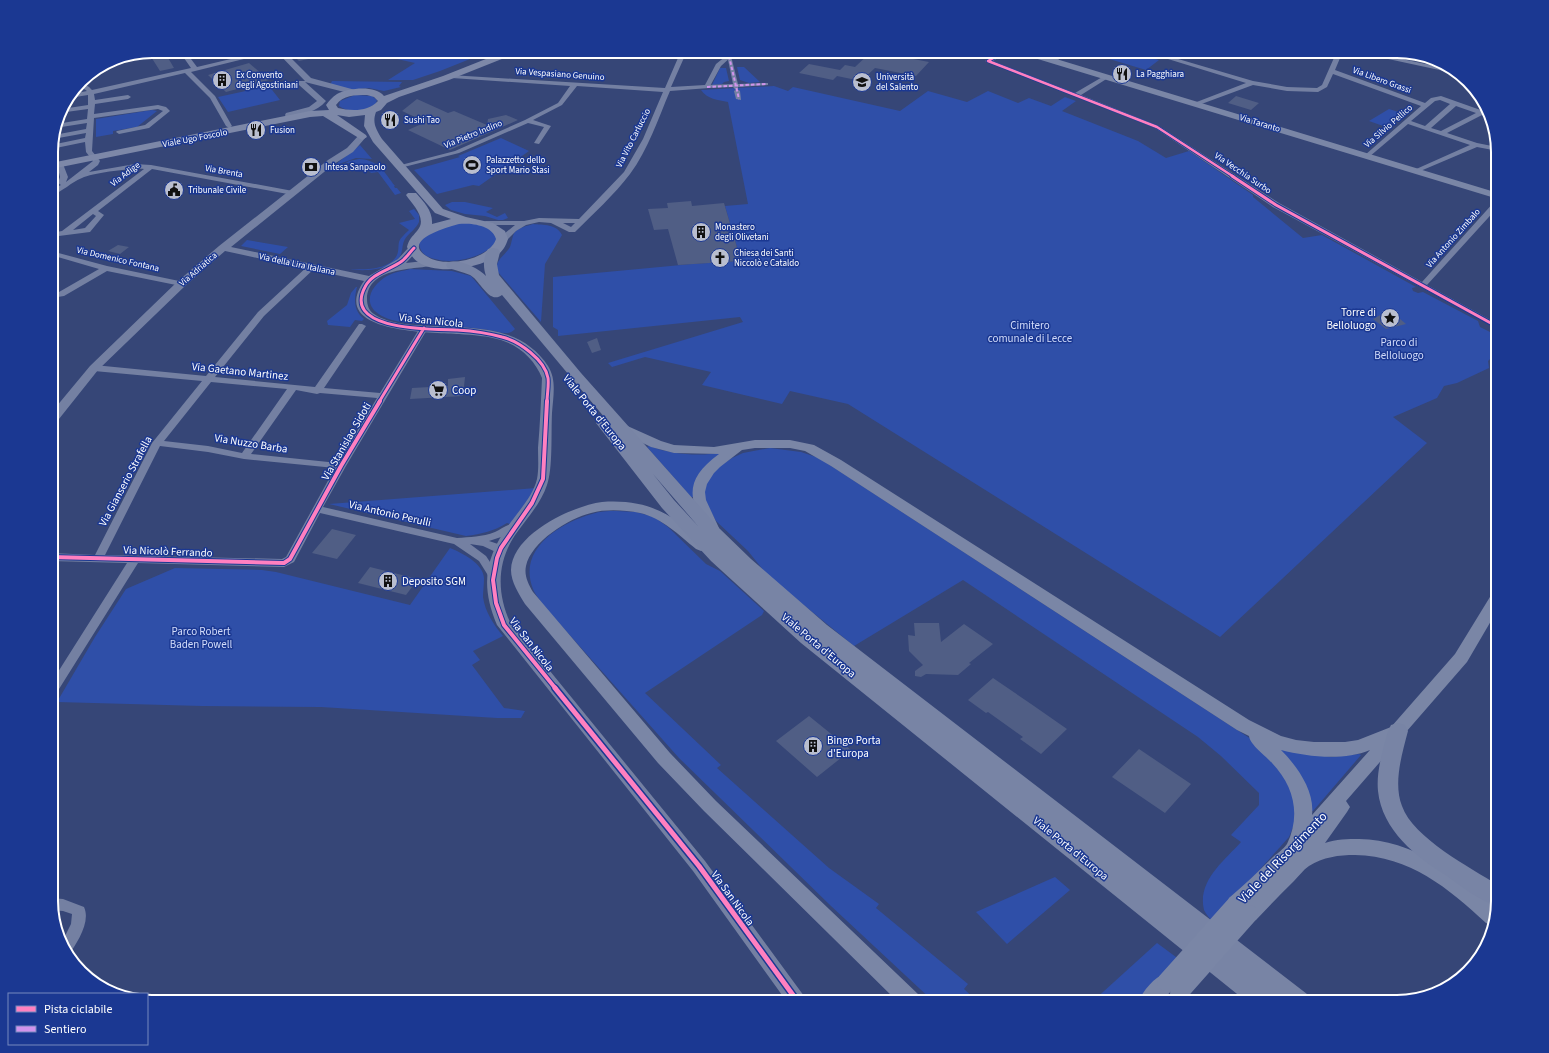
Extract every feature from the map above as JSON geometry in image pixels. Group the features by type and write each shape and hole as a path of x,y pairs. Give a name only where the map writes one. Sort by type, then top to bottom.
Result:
{"highway":[{"name":"Viale Porta d'Europa","path":"493,252 490,260 490,269 493,276 576,376 713,532 745,563 820,630 1240,969"},
{"name":"Viale Porta d'Europa","path":"453,265 476,273 484,279 568,379 668,504 717,557 814,642 1240,969"},
{"path":"1398,731 1390,769 1388,792 1391,809 1402,826 1425,849 1491,892"},
{"path":"1240,969 1260,995"},
{"path":"1240,969 1286,995"}],"main road":[{"name":"Viale Ugo Foscolo","path":"58,163 229,126 316,109 346,95 397,90 427,81 486,58"},
{"path":"496,58 382,106 369,118 369,126 377,140 440,211 465,220 486,223 500,233 502,240"},
{"name":"Via Taranto","path":"1043,58 1491,194"},
{"path":"370,93 378,95 382,106 380,132 385,149"},
{"path":"333,101 332,108 356,122 360,128 362,137"},
{"name":"Viale Ugo Foscolo","path":"92,156 310,114 361,113 382,106"},
{"path":"310,114 338,119 344,122 353,132 362,137 426,213 427,224 424,232"},
{"path":"414,248 417,238 424,232 441,224 465,220"},
{"name":"Viale Porta d'Europa","path":"414,248 417,254 424,260 433,263 453,265 481,259 493,252 500,245 502,240"},
{"path":"623,428 656,444 674,449 703,451 771,443 790,444 809,448 823,455 1243,725 1277,742 1296,747 1314,749 1360,747 1398,731"},
{"path":"713,532 699,498 700,485 705,475 713,466 726,455 741,447"},
{"path":"717,557 662,516 628,506 608,506 587,509 569,516 539,536 527,549 519,565 520,580 526,594 533,604 664,758 710,806 905,995"},
{"name":"Viale del Risorgimento","path":"1173,995 1243,909 1296,857 1398,731 1461,658 1491,608"},
{"path":"1243,725 1285,764 1301,792 1303,821 1296,857 1331,849 1363,846 1387,850 1418,861 1439,873 1464,890 1490,914"},
{"path":"1240,969 1251,995"},
{"path":"1240,969 1293,995"}],"street":[{"path":"187,58 195,69"},
{"path":"77,95 243,58"},
{"path":"280,58 322,101 312,108 289,115"},
{"path":"287,58 308,80 356,93"},
{"name":"Via Vito Carluccio","path":"554,221 572,230 627,173 646,138 681,58"},
{"path":"724,58 718,65 707,87 736,88 766,84"},
{"path":"729,58 739,99"},
{"name":"Via Vecchia Surbo","path":"995,58 988,62 1157,127 1276,205 1491,323"},
{"path":"1053,61 1058,58"},
{"path":"1168,58 1252,83 1288,89 1318,90 1325,86 1337,58"},
{"path":"1388,58 1440,68"},
{"path":"186,71 213,97 229,126"},
{"name":"Via Libero Grassi","path":"1332,71 1425,105"},
{"name":"Via Vespasiano Genuino","path":"449,77 668,89 707,87"},
{"path":"1076,95 1106,77"},
{"path":"302,82 330,92 335,96 333,101"},
{"path":"1196,104 1252,83"},
{"name":"Via Pietro Indino","path":"400,166 457,152 527,121 560,104 575,84"},
{"path":"58,188 62,183 90,164 92,156 88,139 92,104 90,90 84,86"},
{"path":"69,109 128,98"},
{"name":"Via Silvio Pellico","path":"1367,156 1433,99 1440,98 1455,103"},
{"path":"1427,128 1455,103 1482,113"},
{"path":"62,125 90,118 158,107 164,108 167,111 147,127 119,132"},
{"path":"1442,133 1482,113"},
{"path":"527,121 548,126 537,143"},
{"path":"1407,122 1476,145 1491,148"},
{"path":"60,136 89,130"},
{"name":"Via Adriatica","path":"58,412 94,368 181,284 223,248 331,162 350,150 362,137"},
{"path":"58,145 88,139"},
{"path":"1416,171 1476,145"},
{"path":"58,190 96,164 97,161 92,156"},
{"name":"Via Adige","path":"80,176 135,166 151,167"},
{"name":"Via Brenta","path":"151,167 293,193"},
{"name":"Via Adige","path":"64,233 151,167"},
{"path":"58,169 64,177 62,183"},
{"path":"58,233 87,230 100,214 93,211"},
{"name":"Via Antonio Zimbalo","path":"1422,286 1491,211"},
{"name":"Via Vito Carluccio","path":"486,223 524,223 539,220 582,221"},
{"name":"Via Vito Carluccio","path":"502,240 513,229 524,223"},
{"name":"Via della Lira Italiana","path":"223,248 371,280"},
{"path":"371,280 403,260 414,248"},
{"name":"Via Domenico Fontana","path":"58,255 106,268 181,284"},
{"path":"388,270 410,265 433,263"},
{"name":"Via Gianserio Strafella","path":"98,558 157,443 261,314 312,267"},
{"path":"58,295 106,268"},
{"name":"Via San Nicola","path":"371,280 362,294 362,303 365,311 379,321 391,324 493,335 513,340 522,345 546,371 548,378 543,479 536,498 515,526 494,562 492,574 494,601 504,625 699,866 793,995"},
{"path":"317,391 362,326"},
{"name":"Via Stanislao Sidoti","path":"284,563 290,559 341,466 424,328"},
{"name":"Via Gaetano Martinez","path":"94,368 292,389 383,396"},
{"path":"244,456 292,389"},
{"name":"Via Nuzzo Barba","path":"157,443 208,449 244,456 341,466"},
{"name":"Via Antonio Perulli","path":"318,508 457,541 472,546 489,565 492,574"},
{"path":"500,550 482,552 472,546 484,539 498,535 515,526"},
{"name":"Via Nicolò Ferrando","path":"58,557 284,563"},
{"path":"58,681 135,559"},
{"path":"58,905 79,911 78,925 68,943"}],"green space":[{"path":"472,58 413,80 388,80 415,63 397,59"},
{"path":"1106,58 1152,58 1159,60 1146,70"},
{"path":"737,67 744,67 760,82 749,83 740,80"},
{"path":"720,68 726,68 729,81 722,84 712,85"},
{"path":"332,81 402,82 399,86 401,87 384,91 369,88 349,90 330,85"},
{"path":"269,86 280,100 228,112 218,97"},
{"name":"Cimitero comunale di Lecce","path":"774,86 788,91 793,87 900,111 928,91 967,102 988,91 1018,103 1029,98 1051,106 1065,97 1076,101 1062,111 1138,141 1166,158 1189,151 1253,195 1253,197 1303,238 1322,235 1416,287 1412,288 1413,291 1418,293 1423,292 1478,321 1480,327 1491,332 1491,358 1488,361 1489,368 1457,383 1444,386 1437,398 1393,417 1427,443 1220,637 848,404 790,391 782,404 702,385 711,372 645,357 612,367 608,363 743,322 740,317 558,336 558,330 553,327 553,277 741,261 725,206 748,204 728,102 710,97 701,90"},
{"path":"355,95 372,96 377,100 373,106 363,110 353,111 339,106 340,101"},
{"path":"1389,109 1405,114 1386,127 1369,121"},
{"path":"152,110 157,111 137,127 113,131 113,134 96,137 96,119"},
{"name":"Palazzetto dello Sport Mario Stasi","path":"501,138 529,151 479,186 473,185 437,194 414,170 460,157 458,156"},
{"path":"360,145 372,159 356,158 336,164"},
{"path":"359,159 376,164 384,172 395,188 397,188 401,193 395,195 378,172 371,173 369,171 349,167 352,164 347,163 342,165 349,161"},
{"path":"452,202 465,202 493,208 486,212 497,217 505,213 508,218 498,220 485,216 465,214 451,210 445,205"},
{"path":"414,209 419,215 419,222 405,239 398,259 386,267 378,269 350,269 376,268 389,264 394,260 398,253 400,240 409,230 399,223 415,219 409,211"},
{"path":"456,223 475,223 491,230 496,237 494,244 476,256 462,260 448,261 435,259 424,254 419,243 428,233"},
{"path":"533,224 553,227 560,231 562,235 545,264 541,322 497,271 497,263 510,247 515,232 521,228"},
{"path":"247,240 288,247 280,254 241,246"},
{"path":"410,269 452,271 471,276 515,329 509,333 503,333 473,328 403,322 392,320 375,312 370,301 370,296 376,285 390,275"},
{"path":"356,287 356,308 360,316 364,319 362,321 355,320 350,327 328,325 327,321 347,305 351,293"},
{"path":"649,446 685,454 723,453 693,488 693,497 691,497 647,447"},
{"path":"770,448 801,452 819,458 1251,739 1270,755 1293,789 1296,820 1289,837 1213,922 1204,910 1204,890 1208,881 1220,864 1241,842 1231,835 1259,805 1259,793 1221,756 1198,737 963,580 854,646 768,576 748,551 716,521 704,500 704,488 714,470 732,458 743,453"},
{"path":"536,488 534,494 510,524 507,523 488,532 466,536 329,504"},
{"path":"604,511 636,512 654,517 668,527 706,564 720,571 764,611 762,615 645,693 721,765 717,768 829,868 879,904 876,908 968,984 964,989 970,995 926,995 831,906 679,758 543,605 533,589 530,575 531,562 536,550 544,540 567,524 580,518"},
{"name":"Parco Robert Baden Powell","path":"450,548 476,563 483,573 484,578 484,603 493,623 503,636 473,651 480,660 472,665 504,708 525,711 521,718 497,718 321,707 202,706 58,702 95,637 126,589 175,568 262,570 276,572 410,605"},
{"path":"1276,744 1331,757 1361,755 1313,811 1310,810"},
{"path":"1055,877 1070,890 1007,944 976,912"},
{"path":"1157,943 1180,960 1148,995 1100,995"}],"building":[{"path":"152,58 168,58 174,68 160,71"},
{"path":"296,58 313,58 299,61"},
{"path":"865,58 908,58 929,62 916,76 875,68 861,81 837,76 833,80 799,73 809,64 840,70 845,65 855,67"},
{"name":"Ex Convento degli Agostiniani","path":"249,63 269,80 226,92 208,75"},
{"path":"1236,96 1259,103 1251,110 1228,103"},
{"path":"417,99 448,113 454,111 487,125 488,119 506,115 518,120 450,150 408,130 426,122 402,111"},
{"name":"Monastero degli Olivetani","path":"691,201 692,206 724,203 741,261 678,265 668,229 654,230 648,209 668,208 667,203"},
{"path":"118,245 129,247 120,254 108,251"},
{"name":"Torre di Belloluogo","path":"1393,313 1406,324 1386,329 1373,319 1382,314"},
{"path":"597,338 601,350 592,353 587,342"},
{"name":"Coop","path":"465,377 463,396 410,399 412,388 448,386 448,379"},
{"path":"332,529 356,535 337,559 312,553"},
{"name":"Deposito SGM","path":"370,567 418,579 406,595 358,583"},
{"path":"914,623 939,623 941,642 964,624 993,644 969,663 971,664 958,675 926,674 921,677 915,676 915,671 923,665 909,651 908,635 915,636"},
{"path":"993,678 1067,729 1041,754 1020,739 1023,737 988,712 986,713 968,700"},
{"name":"Bingo Porta d'Europa","path":"809,716 851,750 817,777 776,741"},
{"path":"1139,749 1191,784 1165,813 1112,777"}],"marked path":[{"path":"729,58 739,99"},
{"path":"707,87 766,84"}],"cycle path":[{"path":"993,58 988,61 1157,127 1276,205 1491,323"},
{"path":"414,248 402,261 377,275 365,287 362,295 362,304 365,311 371,317 381,322 398,326 471,332 510,339 524,347 536,358 548,378 543,479 532,503 507,537 501,548 494,569 493,580 496,603 504,625 699,866 793,995"},
{"path":"58,557 284,563 290,559 341,466 424,328"}],"place":[{"name":"La Pagghiara","path":"1122,74"},
{"name":"Ex Convento degli Agostiniani","path":"222,80"},
{"name":"Università del Salento","path":"862,82"},
{"name":"Sushi Tao","path":"390,120"},
{"name":"Fusion","path":"256,130"},
{"name":"Palazzetto dello Sport Mario Stasi","path":"472,165"},
{"name":"Intesa Sanpaolo","path":"311,167"},
{"name":"Tribunale Civile","path":"174,190"},
{"name":"Monastero degli Olivetani","path":"701,232"},
{"name":"Chiesa dei Santi Niccolò e Cataldo","path":"720,258"},
{"name":"Torre di Belloluogo","path":"1390,318"},
{"name":"Coop","path":"438,390"},
{"name":"Deposito SGM","path":"388,581"},
{"name":"Bingo Porta d'Europa","path":"813,746"}],"park label":[{"name":"Parco di Belloluogo","path":"1399,348"}]}
